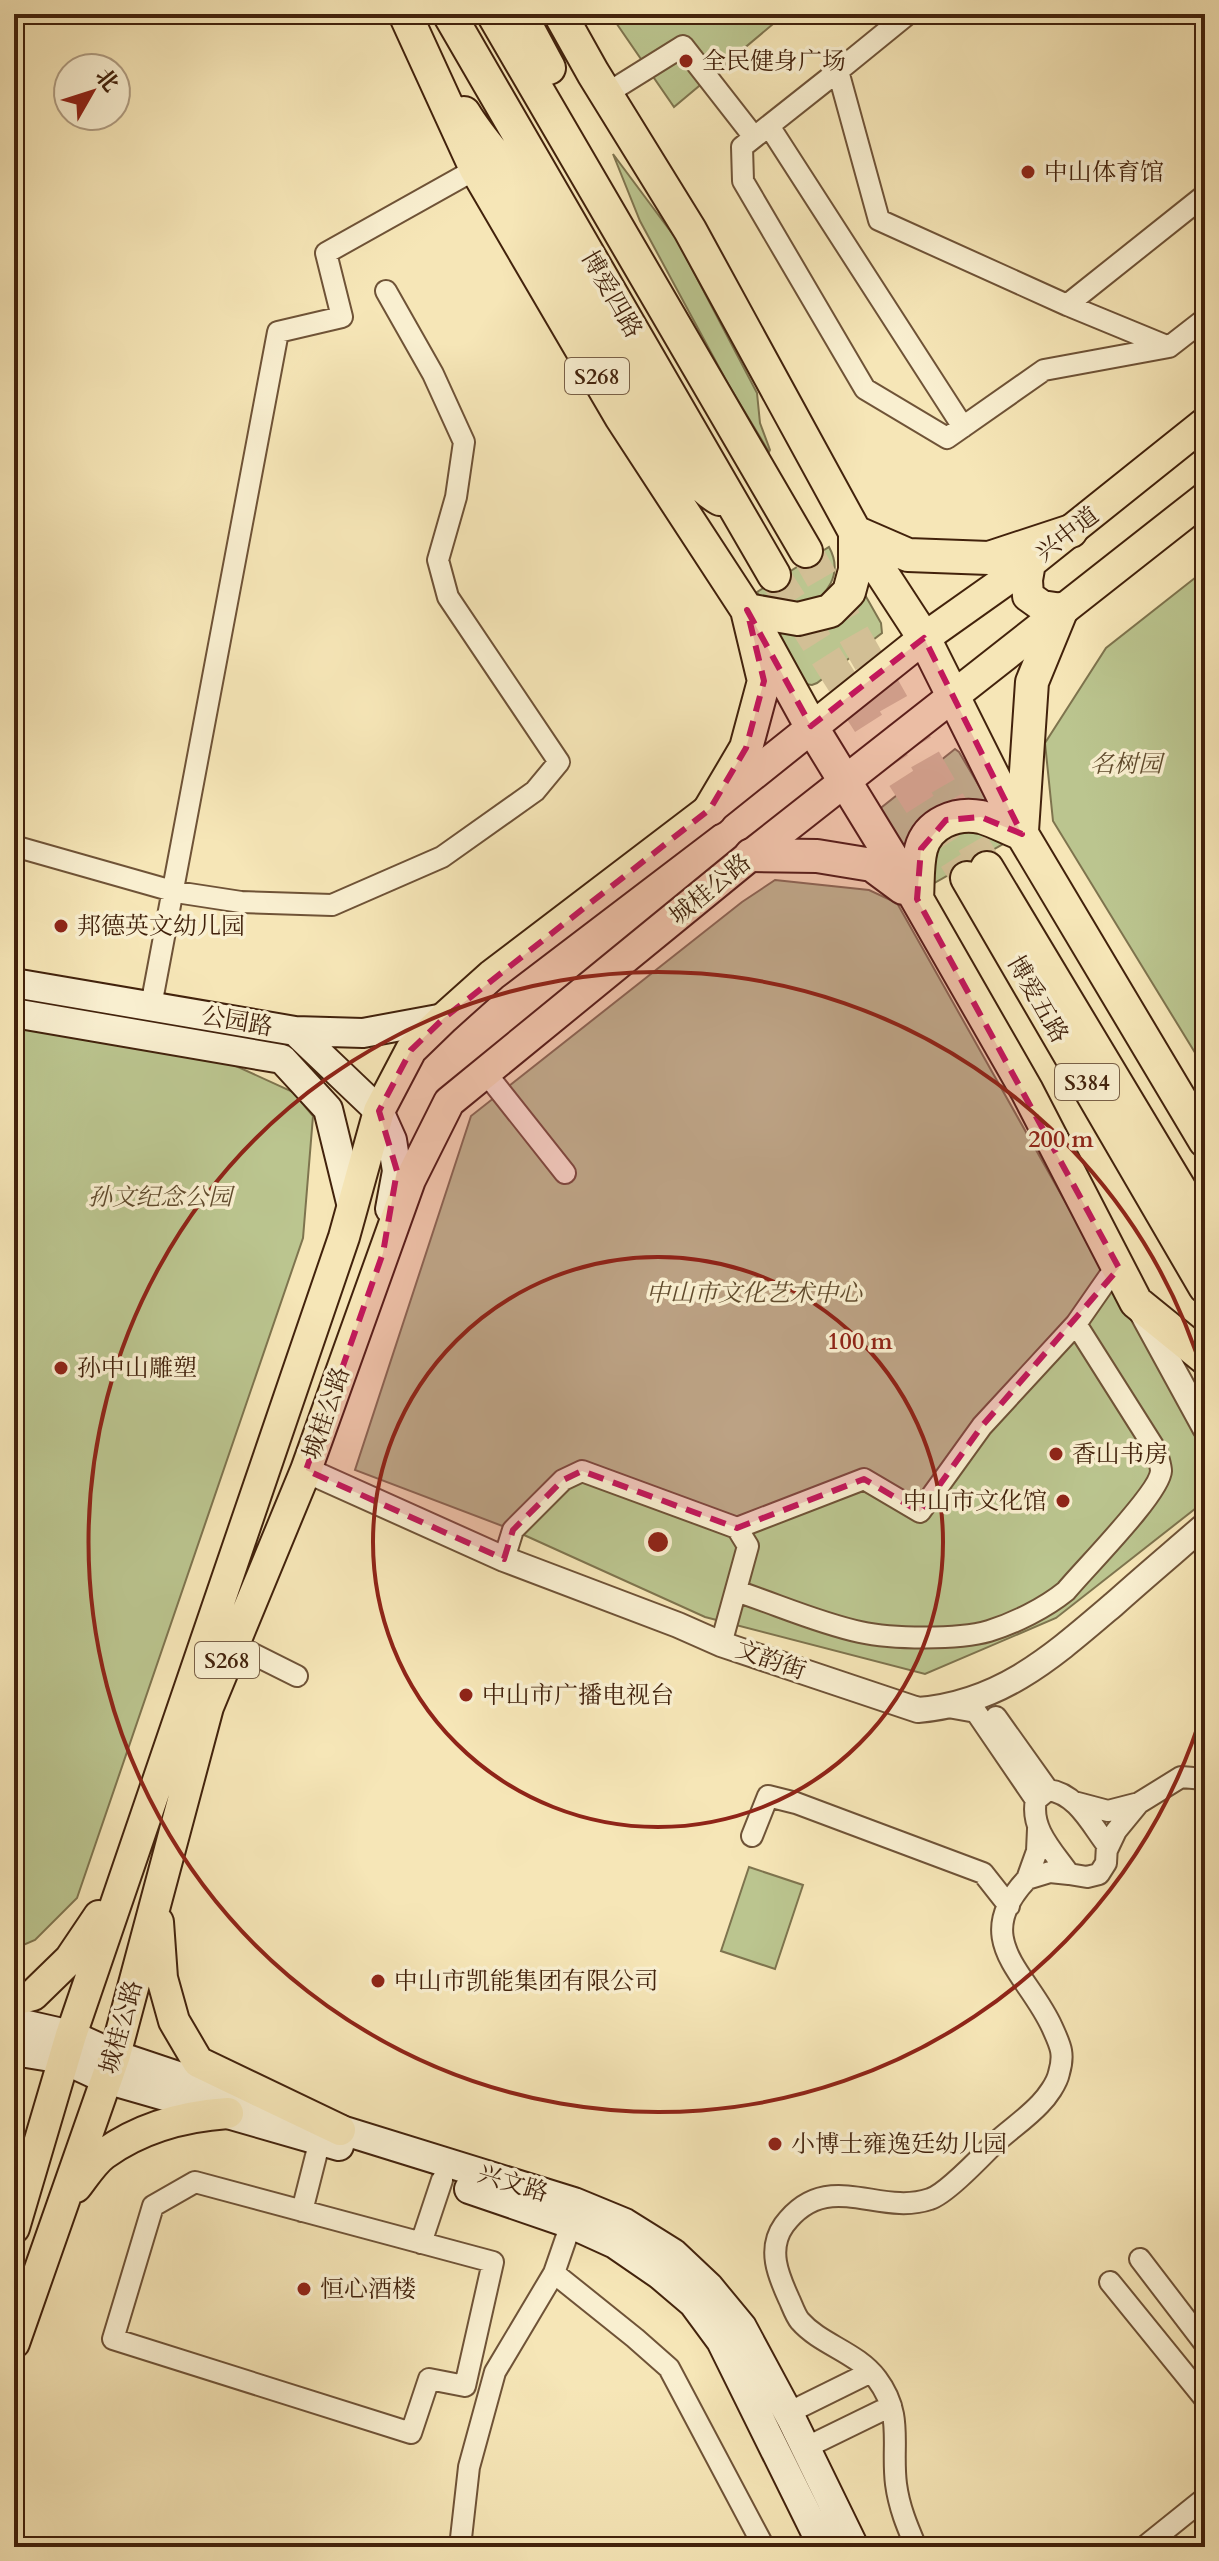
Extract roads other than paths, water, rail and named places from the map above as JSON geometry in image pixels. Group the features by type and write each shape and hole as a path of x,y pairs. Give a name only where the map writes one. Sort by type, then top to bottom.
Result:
{"highway":[{"name":"S268","path":"405,14 476,169 621,417 747,610 845,782"},
{"path":"414,14 450,90 465,115 535,208 656,423 688,471 711,495 735,507"},
{"name":"博爱四路","path":"449,14 774,575"},
{"name":"博爱四路","path":"493,14 806,551"},
{"path":"520,14 554,78 557,122"},
{"path":"560,14 690,230 855,532 924,638 1022,834 1205,1141"},
{"path":"855,532 908,555 989,558 1071,531"},
{"path":"747,610 798,619 830,611 849,592 855,570 855,532"},
{"path":"1022,834 1032,682 1062,609"},
{"name":"S268","path":"710,809 746,748 764,681 747,610"},
{"path":"845,782 917,899 1027,1091 1136,1302 1205,1358"},
{"path":"917,899 921,849 933,828 959,816 981,817 1022,834"},
{"path":"751,855 817,856 872,865 917,899"},
{"name":"博爱五路","path":"1205,1231 977,873 1205,1287"}],"main road":[{"name":"兴中道","path":"924,638 1030,563 1205,423"},
{"path":"954,697 1205,498"},
{"path":"1030,563 1028,596 1042,606 1062,609"},
{"name":"城桂公路","path":"16,2223 67,2047 339,1252 379,1111 411,1050 492,975 710,809 924,638"},
{"name":"城桂公路","path":"14,2343 110,2067 208,1707 306,1470 410,1180 449,1102 751,855 954,697"},
{"name":"公园路","path":"14,983 295,1031 379,1111 392,1140 397,1171 383,1253"},
{"name":"公园路","path":"14,1013 282,1059 328,1109 352,1207"},
{"path":"295,1031 363,1033 444,1018"},
{"path":"14,2000 33,1995 70,1959 122,1881"},
{"path":"156,1895 162,1978 174,2021 198,2062 330,2135"},
{"name":"兴文路","path":"14,2022 110,2067 228,2113 330,2135 442,2180 571,2224 615,2244 660,2275 693,2303 721,2341 823,2547"},
{"name":"兴文路","path":"14,2051 67,2047"},
{"name":"兴文路","path":"110,2067 330,2135 574,2202 625,2223 673,2253 709,2287 742,2327 854,2547"},
{"path":"62,2205 102,2155 157,2125 228,2113"},
{"path":"14,2173 16,2223"}],"street":[{"path":"908,14 742,147 743,181 865,389 947,438 1044,370 1169,347 1205,319"},
{"path":"606,94 683,46 761,132 963,427"},
{"path":"838,71 879,220 1067,305 1169,347"},
{"path":"151,1006 278,332 342,317 326,253 476,169"},
{"path":"1067,305 1205,195"},
{"path":"14,846 173,891 241,902 332,905 442,857 535,791 559,762 448,597 438,560 456,497 464,442 433,374 386,291"},
{"path":"485,1072 565,1173"},
{"path":"737,1528 864,1479 920,1512 982,1426 1076,1324 1108,1278 1119,1268"},
{"path":"1136,1302 1205,1428"},
{"path":"736,1591 880,1636 952,1636 988,1632 1053,1602 1066,1591 1156,1486 1161,1471 1157,1452 1076,1324"},
{"name":"文韵街","path":"306,1470 504,1559 721,1644 918,1710 948,1707 1015,1682 1050,1659 1205,1525"},
{"path":"504,1559 513,1530 563,1480 582,1471 737,1528 748,1546 721,1644"},
{"path":"233,1644 297,1676"},
{"path":"995,1689 989,1707 1042,1795"},
{"path":"948,1707 976,1712 1042,1795"},
{"path":"1074,1802 1108,1811 1139,1803 1181,1777 1205,1779"},
{"path":"1027,1879 1050,1872 1087,1877 1099,1874 1106,1863 1107,1845 1070,1797 1058,1791 1042,1795"},
{"path":"1042,1795 1033,1814 1038,1829 1069,1874"},
{"path":"752,1836 768,1796 796,1803 983,1873 1009,1906"},
{"path":"1107,1850 1116,1831 1139,1803"},
{"path":"916,2547 900,2508 895,2461 896,2425 891,2406 878,2379 860,2361 799,2320 775,2267 777,2235 797,2208 810,2201 837,2195 901,2203 932,2199 1042,2103 1059,2076 1063,2050 1044,2009 1008,1959 1000,1936 1014,1893 1027,1879 1037,1851 1038,1829"},
{"path":"302,2211 330,2135"},
{"path":"421,2243 442,2180"},
{"path":"195,2182 421,2243 493,2262 465,2386 429,2379 411,2433 113,2339 153,2206 195,2182"},
{"path":"460,2547 469,2467 495,2372 554,2273 571,2224"},
{"path":"1140,2259 1205,2344"},
{"path":"554,2273 669,2368 764,2547"},
{"path":"1110,2282 1205,2399"},
{"path":"788,2413 871,2372"},
{"path":"805,2448 891,2406"},
{"path":"1144,2547 1205,2498"}],"tunnel":[{"path":"806,551 987,868"},
{"path":"774,575 967,878"}],"place":[{"name":"全民健身广场","path":"686,61"},
{"name":"中山体育馆","path":"1028,172"},
{"name":"邦德英文幼儿园","path":"61,926"},
{"name":"孙中山雕塑","path":"61,1368"},
{"name":"香山书房","path":"1056,1454"},
{"name":"中山市文化馆","path":"1063,1501"},
{"name":"中山市广播电视台","path":"466,1695"},
{"name":"中山市凯能集团有限公司","path":"378,1981"},
{"name":"小博士雍逸廷幼儿园","path":"775,2144"},
{"name":"恒心酒楼","path":"304,2289"}],"park label":[{"name":"名树园","path":"1126,764"},
{"name":"孙文纪念公园","path":"160,1197"},
{"name":"中山市文化艺术中心","path":"754,1293"}]}
